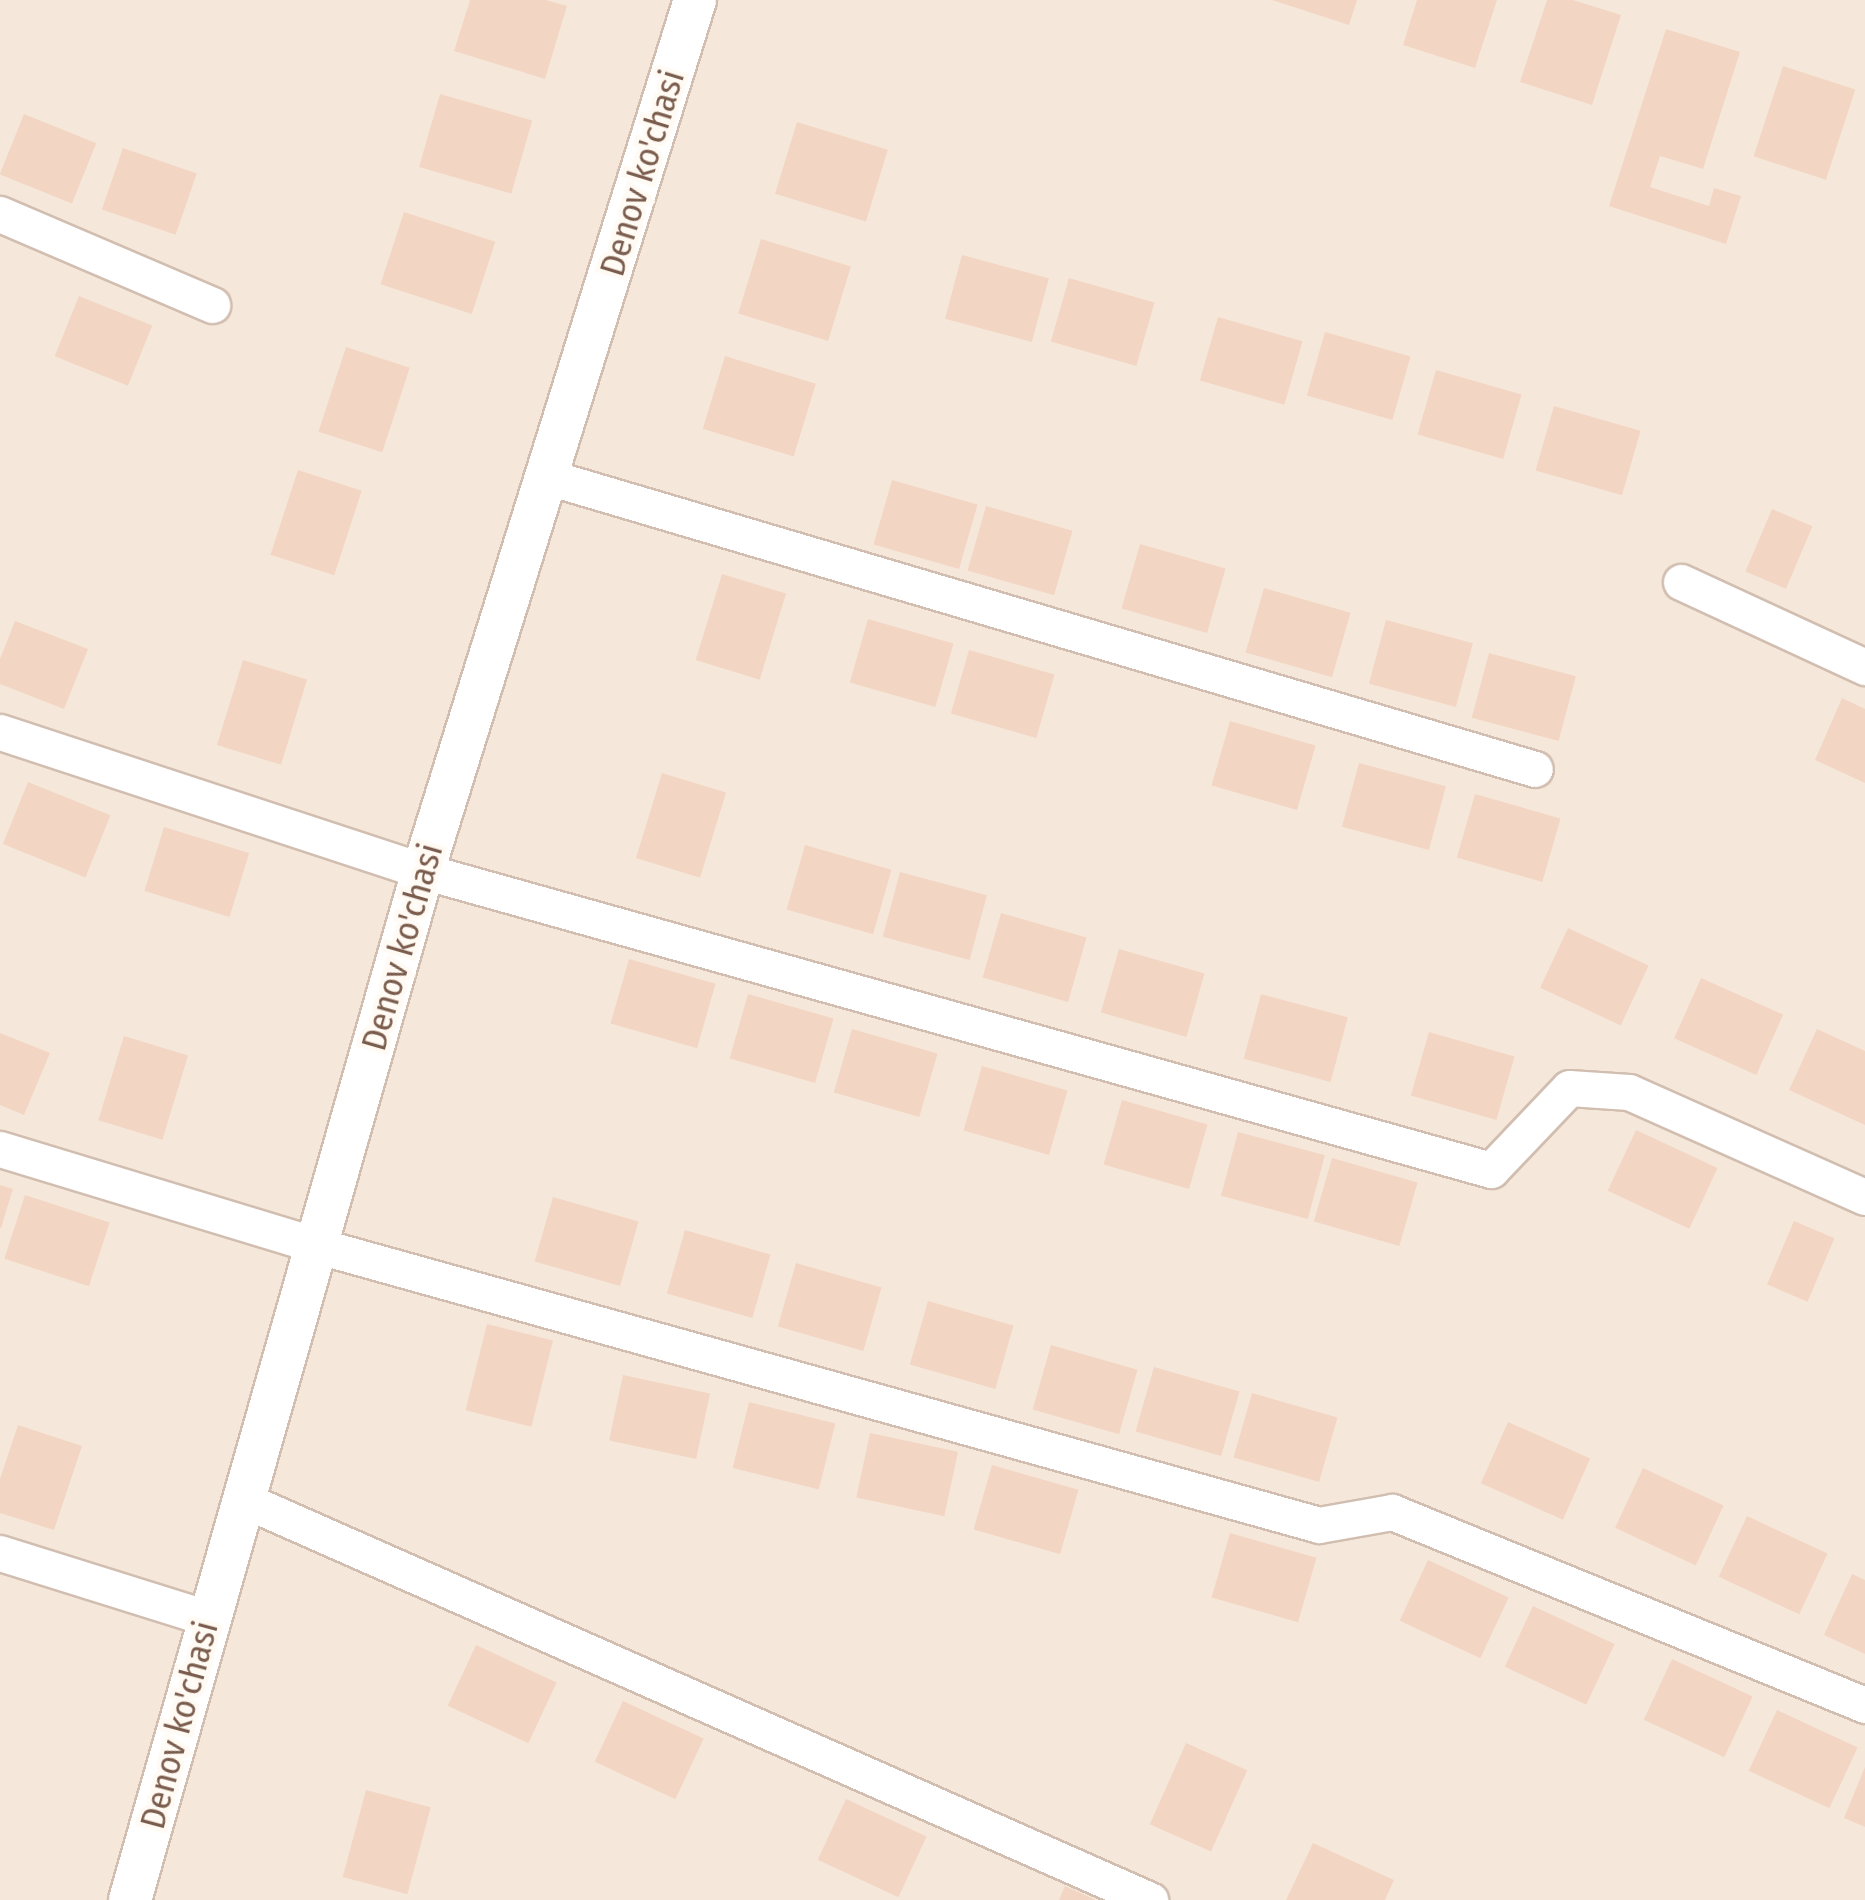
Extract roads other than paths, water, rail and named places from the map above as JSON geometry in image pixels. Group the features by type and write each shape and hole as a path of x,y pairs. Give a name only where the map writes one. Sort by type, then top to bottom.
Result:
{"street":[{"name":"Denov ko'chasi","path":"130,1900 423,871 695,0"},
{"path":"0,214 212,305"},
{"path":"548,477 1535,768"},
{"path":"1681,582 1865,668"},
{"path":"0,732 423,871 1491,1170 1570,1088 1629,1092 1865,1197"},
{"path":"0,1149 315,1245 1319,1525 1392,1512 1865,1706"},
{"path":"242,1500 1150,1900"},
{"path":"0,1553 208,1618"}]}
